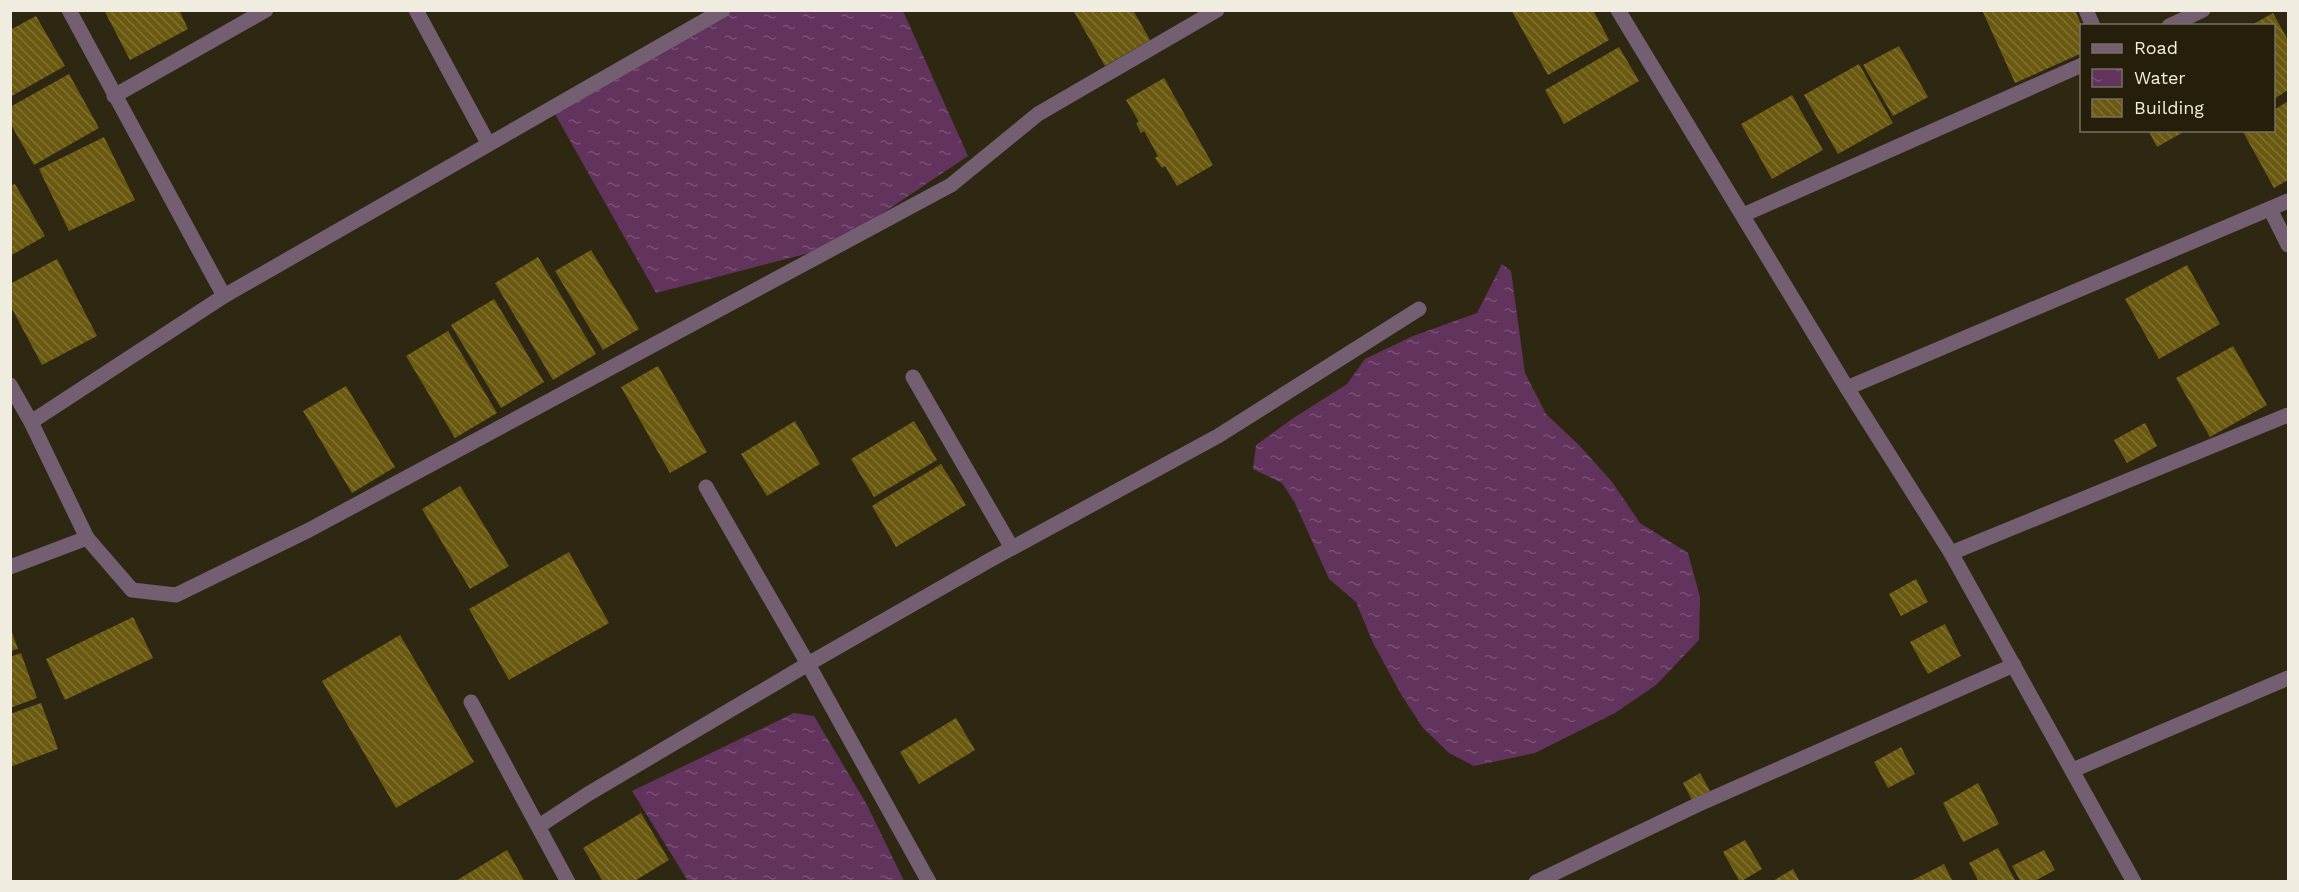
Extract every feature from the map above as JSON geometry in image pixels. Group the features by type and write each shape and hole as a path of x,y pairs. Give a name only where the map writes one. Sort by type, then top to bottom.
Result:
{"street":[{"path":"69,10 224,296"},
{"path":"114,96 266,10"},
{"path":"416,10 488,143"},
{"path":"31,422 224,296 723,10"},
{"path":"10,385 31,422 87,538 132,590 176,595 309,530 951,185 1038,114 1217,10"},
{"path":"1618,10 1847,388 1951,553 2134,882"},
{"path":"2086,10 2092,24"},
{"path":"2173,24 2203,10"},
{"path":"1743,216 2080,65"},
{"path":"1847,388 2289,201"},
{"path":"2270,209 2289,245"},
{"path":"539,826 588,794 808,664 1012,548 1218,436 1419,309"},
{"path":"913,377 1012,548"},
{"path":"1951,553 2289,415"},
{"path":"706,487 808,664 929,882"},
{"path":"10,567 87,538"},
{"path":"1536,882 1696,805 2014,665"},
{"path":"2073,770 2289,678"},
{"path":"471,702 568,882"}],"water":[{"path":"721,11 903,11 968,156 832,247 656,293 551,107"},
{"path":"1502,264 1511,271 1525,373 1546,414 1580,446 1612,482 1640,523 1688,553 1700,597 1699,640 1656,685 1615,713 1535,753 1474,766 1449,753 1423,728 1402,696 1373,643 1356,602 1329,579 1295,503 1282,483 1253,469 1256,445 1347,384 1365,359 1413,336 1477,313"},
{"path":"794,713 814,716 867,805 904,881 688,881 632,791"}],"building":[{"path":"104,10 179,10 188,29 130,60"},
{"path":"1073,10 1133,10 1150,40 1105,66"},
{"path":"1511,10 1593,10 1609,40 1548,75"},
{"path":"1982,10 2075,10 2081,24 2080,54 2015,83"},
{"path":"2273,13 2288,40 2288,90 2275,98 2275,24 2254,24"},
{"path":"36,16 65,66 10,97 10,30"},
{"path":"1899,46 1928,97 1893,116 1863,65"},
{"path":"1619,47 1639,81 1564,124 1545,90"},
{"path":"1859,64 1893,123 1838,154 1804,95"},
{"path":"69,74 99,128 34,165 10,123 10,107"},
{"path":"1164,78 1213,165 1177,186 1165,166 1162,168 1155,158 1158,156 1144,131 1141,133 1136,123 1139,122 1126,100"},
{"path":"1792,95 1823,150 1772,179 1741,124"},
{"path":"2288,101 2288,180 2274,188 2243,132 2275,132 2275,109"},
{"path":"2149,132 2183,132 2157,147"},
{"path":"104,137 135,200 69,231 39,169"},
{"path":"15,184 45,236 10,256 10,186"},
{"path":"591,250 639,329 603,350 555,271"},
{"path":"538,257 596,354 553,380 495,283"},
{"path":"57,259 97,336 42,365 10,305 10,284"},
{"path":"2187,265 2220,324 2159,359 2125,299"},
{"path":"494,299 544,382 501,408 451,325"},
{"path":"448,331 497,413 455,438 406,356"},
{"path":"2233,346 2267,405 2210,437 2176,378"},
{"path":"658,366 707,452 670,473 621,387"},
{"path":"346,386 395,467 352,493 303,411"},
{"path":"795,421 820,464 767,496 741,454"},
{"path":"914,421 937,460 874,497 851,459"},
{"path":"2145,423 2157,446 2127,463 2114,440"},
{"path":"941,464 966,505 896,547 872,506"},
{"path":"460,486 509,566 470,589 422,509"},
{"path":"569,552 609,623 509,680 469,609"},
{"path":"1916,579 1928,602 1901,616 1889,594"},
{"path":"133,617 153,658 65,700 46,659"},
{"path":"1945,624 1961,656 1928,674 1910,642"},
{"path":"10,627 18,649 10,651"},
{"path":"400,635 474,762 396,808 322,681"},
{"path":"21,653 37,698 10,708 10,657"},
{"path":"41,703 58,749 10,767 10,714"},
{"path":"956,718 975,750 919,784 900,752"},
{"path":"1901,747 1915,774 1888,788 1874,762"},
{"path":"1700,773 1710,791 1692,800 1683,783"},
{"path":"1978,783 1999,824 1963,842 1943,803"},
{"path":"641,813 669,860 633,882 603,882 583,848"},
{"path":"1745,840 1762,869 1740,882 1723,852"},
{"path":"1998,848 2016,882 1979,882 1969,863"},
{"path":"507,850 525,882 454,882"},
{"path":"2044,850 2055,870 2033,882 2021,882 2012,866"},
{"path":"1944,864 1953,882 1909,882"},
{"path":"1793,869 1800,882 1771,882"}]}
